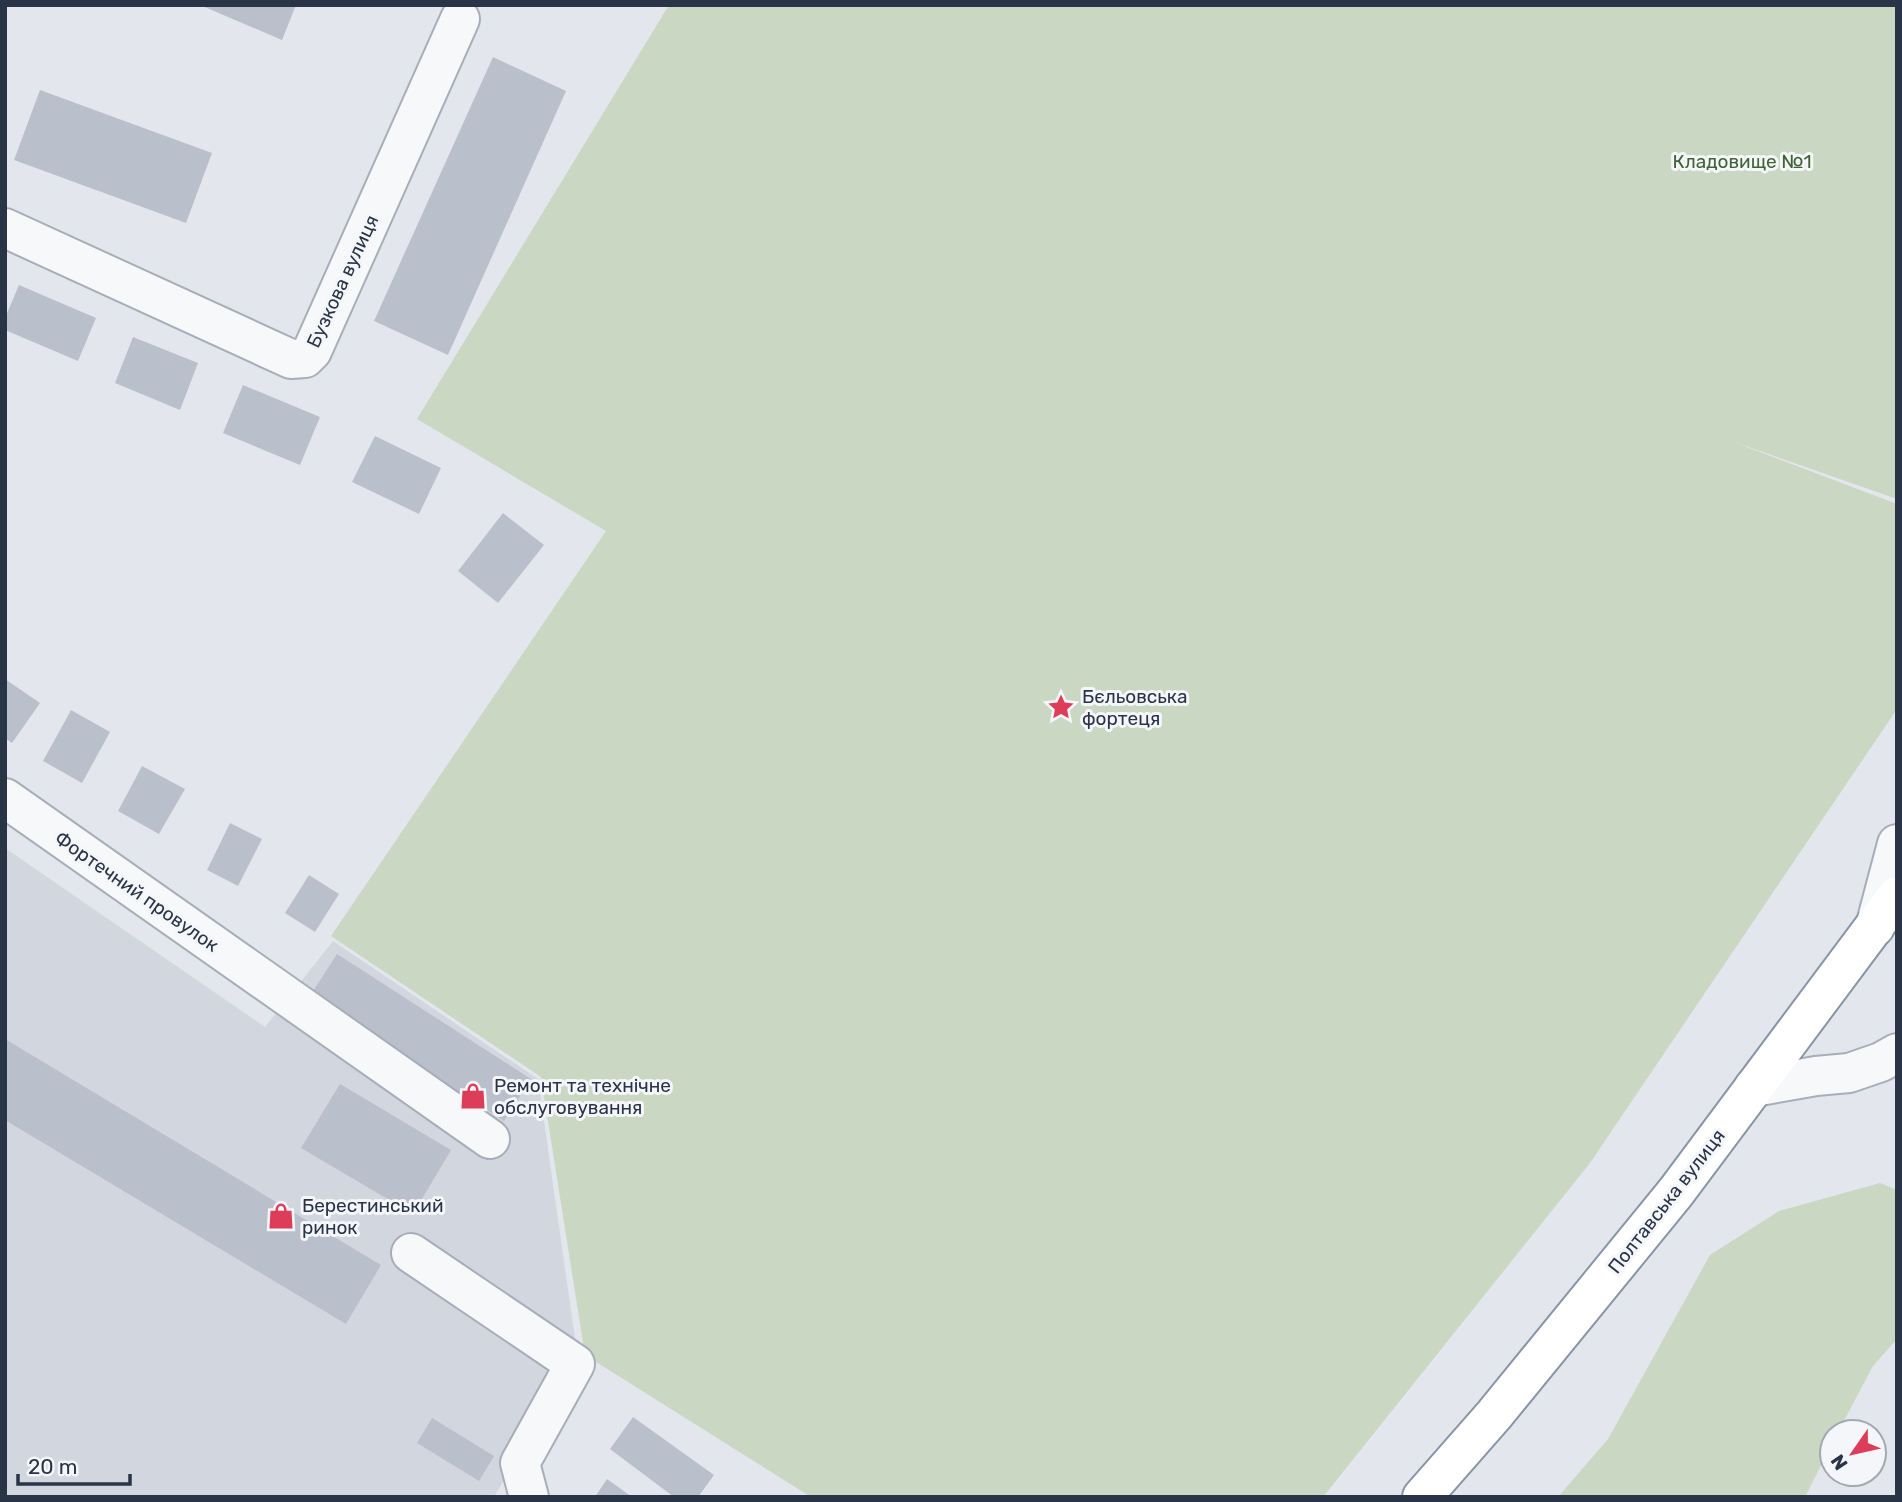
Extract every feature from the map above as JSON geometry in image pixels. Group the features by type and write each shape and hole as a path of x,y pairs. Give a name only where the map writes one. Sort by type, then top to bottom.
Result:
{"highway":[{"name":"Полтавська вулиця","path":"1422,1497 1494,1415 1667,1202 1897,896"}],"street":[{"name":"Бузкова вулиця","path":"5,228 291,359 305,358 312,351 460,19"},
{"name":"Фортечний провулок","path":"5,798 490,1139"},
{"path":"1875,927 1897,844"},
{"path":"1754,1087 1849,1073 1881,1062 1897,1053"},
{"path":"411,1253 575,1364 520,1463 529,1497"}],"shaded area":[{"name":"Берестинський ринок","path":"5,848 265,1027 333,941 538,1079 577,1353 494,1497 5,1497"}],"green space":[{"name":"Кладовище №1","path":"669,5 1897,5 1897,499 1731,441 1897,504 1897,709 1590,1163 1323,1497 811,1497 585,1355 541,1077 331,936 606,531 417,419"},
{"path":"1880,1183 1897,1190 1897,1339 1873,1366 1845,1418 1818,1418 1818,1471 1805,1497 1558,1497 1608,1439 1710,1255 1779,1211"}],"building":[{"path":"200,5 296,5 282,40"},
{"path":"493,57 566,91 448,355 374,321"},
{"path":"40,90 212,153 186,223 14,160"},
{"path":"19,285 96,318 78,361 5,330 5,318"},
{"path":"133,337 198,363 180,410 115,383"},
{"path":"243,385 320,417 300,465 223,433"},
{"path":"375,436 441,468 419,514 352,482"},
{"path":"503,513 544,545 498,603 458,571"},
{"path":"5,679 40,703 12,743 5,738"},
{"path":"71,710 110,732 82,783 43,761"},
{"path":"142,766 185,789 159,834 118,811"},
{"path":"230,823 262,839 238,886 207,870"},
{"path":"309,875 339,894 315,932 285,913"},
{"path":"337,954 531,1079 504,1121 310,996"},
{"path":"5,1039 381,1265 346,1324 5,1120"},
{"path":"340,1084 451,1150 413,1214 301,1148"},
{"path":"633,1417 714,1475 698,1497 674,1497 610,1449"},
{"path":"432,1418 494,1456 479,1481 417,1443"},
{"path":"607,1479 632,1497 595,1497"}],"place":[{"name":"Бєльовська фортеця","path":"1061,707"},
{"name":"Ремонт та технічне обслуговування","path":"473,1096"},
{"name":"Берестинський ринок","path":"281,1216"}]}
